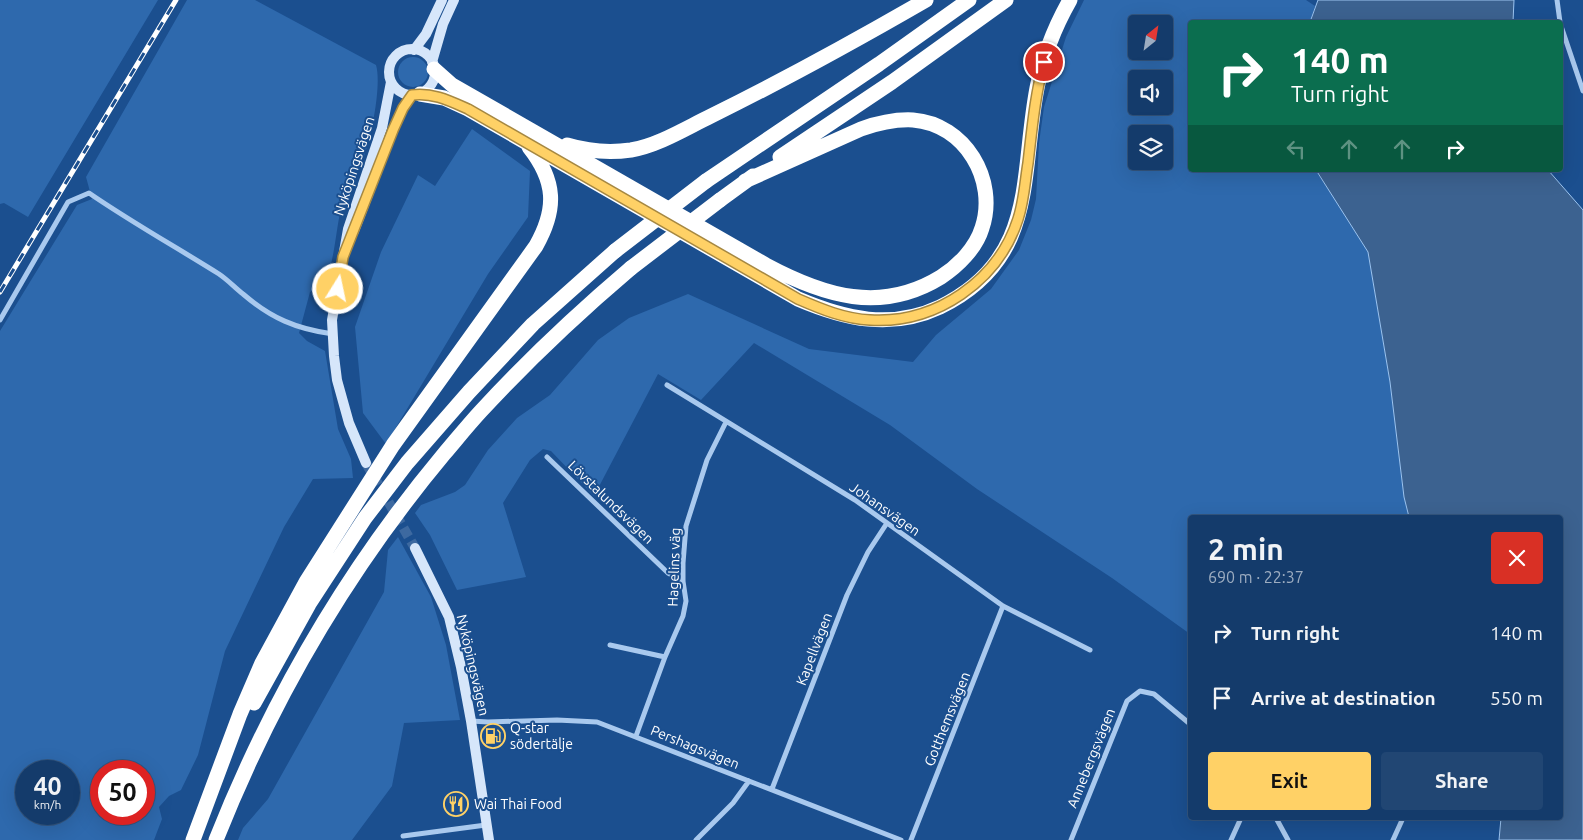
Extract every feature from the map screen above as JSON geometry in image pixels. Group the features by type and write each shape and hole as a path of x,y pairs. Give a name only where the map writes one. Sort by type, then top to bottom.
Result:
{"highway":[{"path":"547,139 594,151 631,150 651,144 728,108 926,0"},
{"path":"214,788 247,716 309,604 365,518 406,463 533,324 615,251 706,181 969,0"},
{"path":"216,840 268,724 328,616 383,533 425,477 480,412 543,346 631,268 745,181 892,82 1006,0"},
{"path":"416,94 444,98 468,109 798,299 823,310 870,320 915,316 934,310 970,289 999,258 1010,239 1023,199 1037,88 1053,33 1070,0"},
{"path":"433,66 452,85 766,265 793,279 835,294 857,298 880,298 901,294 936,280 950,271 973,246 982,229 985,212 986,193 982,173 962,142 932,124 915,120 898,120 861,129 745,181"},
{"path":"193,840 214,788 240,714 262,664 306,582 393,446 544,233 552,203 551,188 540,160 525,142"}],"main road":[{"path":"414,50 426,34 442,0"},
{"path":"433,66 422,52 414,50 404,51 393,59 389,71 391,82 400,92 416,94 426,90 431,84 434,77 433,66 443,24 454,0"},
{"name":"Nyköpingsvägen","path":"366,463 349,423 340,388 334,356 332,320 351,222 382,128 391,82"},
{"name":"Nyköpingsvägen","path":"343,257 393,130 403,108 416,94"},
{"name":"Nyköpingsvägen","path":"415,548 449,617 472,721 489,840"}],"street":[{"path":"1557,0 1560,20"},
{"path":"1563,32 1583,91"},
{"path":"0,320 68,202 89,193 171,246 222,276 244,295 275,317 303,329 332,334"},
{"name":"Johansvägen","path":"667,385 847,495 1003,606 1090,650"},
{"name":"Hagelins väg","path":"636,736 683,616 686,600 683,581 686,526 707,460 726,422"},
{"name":"Lövstalundsvägen","path":"548,457 668,573 683,581"},
{"name":"Kapellvägen","path":"772,789 847,595 868,552 887,523"},
{"name":"Gotthemsvägen","path":"911,840 1003,606"},
{"path":"610,645 666,656"},
{"name":"Annebergsvägen","path":"1071,840 1127,701 1140,691 1154,694 1188,722"},
{"name":"Pershagsvägen","path":"472,721 557,720 597,722 901,840"},
{"path":"696,840 733,803 749,781"},
{"path":"1231,840 1240,820"},
{"path":"1277,820 1288,840"},
{"path":"1393,840 1402,820"},
{"path":"403,836 487,825"}],"shaded area":[{"path":"0,0 158,0 28,217 4,203 0,204"},
{"path":"187,0 255,0 376,65 377,98 366,150 361,164 344,195 327,277 323,287 310,292 299,333 307,341 325,351 338,429 351,459 353,478 313,479 284,527 225,651 198,755 181,790 169,796 159,807 162,819 154,840 0,840 0,331 77,205 92,199 86,177"},
{"path":"1084,0 1306,0 1315,6 1311,20 1188,20 1188,172 1317,172 1368,252 1390,382 1404,497 1408,515 1188,515 1188,633 1112,578 977,489 890,425 754,343 701,400 658,374 594,496 551,451 543,449 530,460 503,503 526,577 457,590 430,535 415,513 421,505 455,492 465,485 488,450 517,418 550,395 598,340 629,318 688,294 809,349 913,362 936,335 991,289 1019,250 1031,220 1036,199 1039,143 1044,107 1066,37"},
{"path":"1318,0 1514,0 1513,20 1311,20"},
{"path":"413,57 424,61 428,72 424,83 413,87 402,83 398,72 402,61"},
{"path":"472,129 530,171 528,217 488,274 386,444 363,413 355,327 381,252 418,175 435,186"},
{"path":"1317,172 1550,172 1583,210 1583,840 1499,840 1501,820 1563,820 1563,515 1408,515 1404,497 1390,382 1368,252"},
{"path":"398,537 431,597 446,645 460,720 404,723 392,786 352,840 238,840 243,828 268,799 384,592 388,550"}],"tunnel":[{"path":"366,463 415,548"}],"railway":[{"path":"0,292 176,0"}],"place":[{"name":"Q-star södertälje","path":"493,736"},
{"name":"Wai Thai Food","path":"456,804"}],"route":[{"path":"338,289 343,257 393,130 403,108 412,95 420,94 444,98 468,109 766,282 823,310 870,320 892,320 934,310 970,289 999,258 1010,239 1023,199 1037,88 1044,62"}]}
